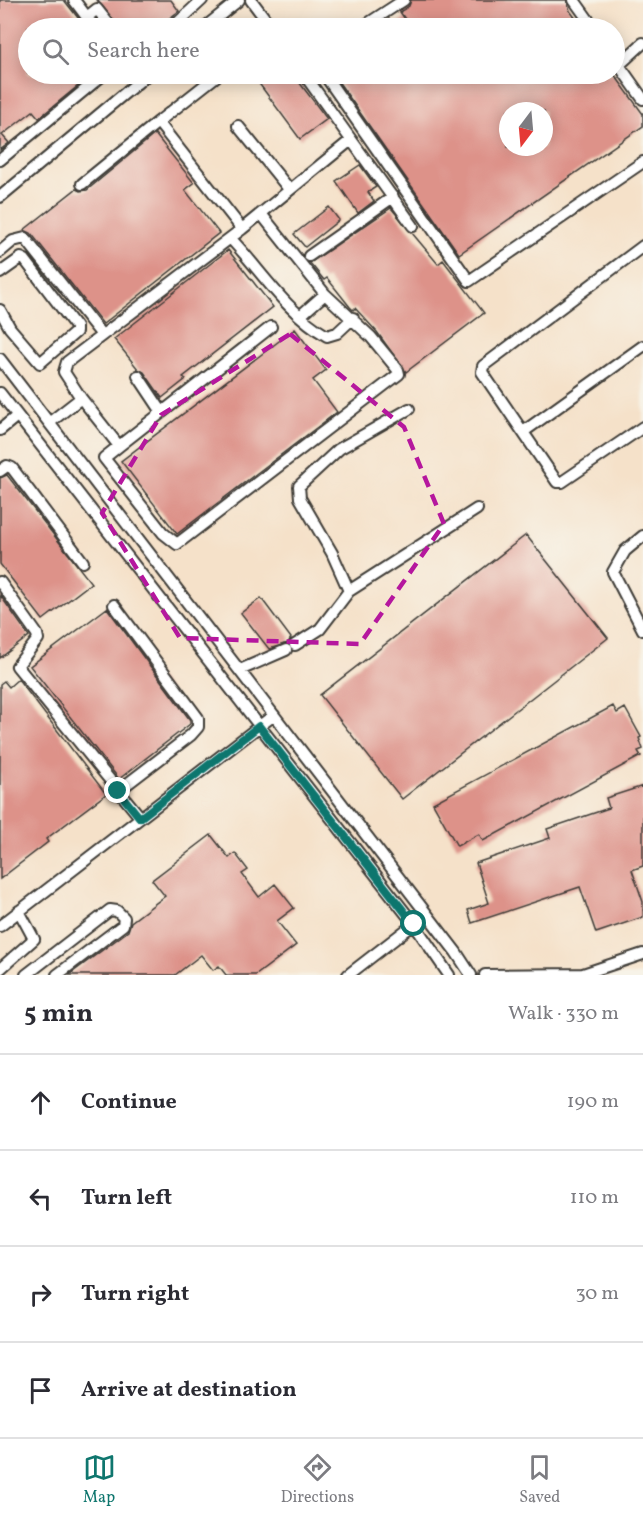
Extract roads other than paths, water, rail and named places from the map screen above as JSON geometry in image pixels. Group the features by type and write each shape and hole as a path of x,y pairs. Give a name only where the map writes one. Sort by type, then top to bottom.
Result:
{"street":[{"path":"74,0 87,17 93,5 104,18"},
{"path":"183,18 202,0"},
{"path":"217,18 240,0"},
{"path":"251,0 264,18"},
{"path":"376,18 404,0"},
{"path":"574,0 587,18"},
{"path":"625,55 643,43"},
{"path":"625,73 643,99"},
{"path":"0,159 92,84"},
{"path":"0,197 126,84"},
{"path":"82,184 206,84"},
{"path":"311,84 413,225"},
{"path":"331,84 469,281 643,162"},
{"path":"158,122 242,229"},
{"path":"238,126 289,189"},
{"path":"119,446 81,398 64,372 67,362 232,240 289,189 351,140"},
{"path":"309,256 393,198"},
{"path":"262,215 325,294 353,318 399,374 177,544 163,533 104,458 271,327"},
{"path":"0,252 13,241 25,237 102,334"},
{"path":"232,240 300,316 327,336 337,333 353,318"},
{"path":"643,246 483,366 482,372 557,482 562,482 643,427"},
{"path":"0,273 21,258 25,260 76,327 76,332 40,363 5,331 0,310"},
{"path":"300,316 325,294"},
{"path":"523,432 643,346"},
{"path":"0,359 471,975"},
{"path":"138,376 162,412"},
{"path":"0,393 414,924 449,975"},
{"path":"49,423 81,398"},
{"path":"349,591 332,553 300,498 299,486 339,449 409,409"},
{"path":"0,430 18,416"},
{"path":"0,471 7,466 12,468 83,562"},
{"path":"240,670 291,647 320,629 349,591 477,509"},
{"path":"643,536 625,551 613,572 643,630"},
{"path":"0,582 37,634 38,639 17,666 140,818"},
{"path":"114,605 198,718 198,727 191,735 118,791"},
{"path":"182,625 196,613"},
{"path":"0,926 274,715"},
{"path":"26,975 110,910 117,911 124,918 123,925 57,975"},
{"path":"0,969 34,939 19,911"},
{"path":"348,975 414,924"},
{"path":"485,975 583,974 643,954"}]}
